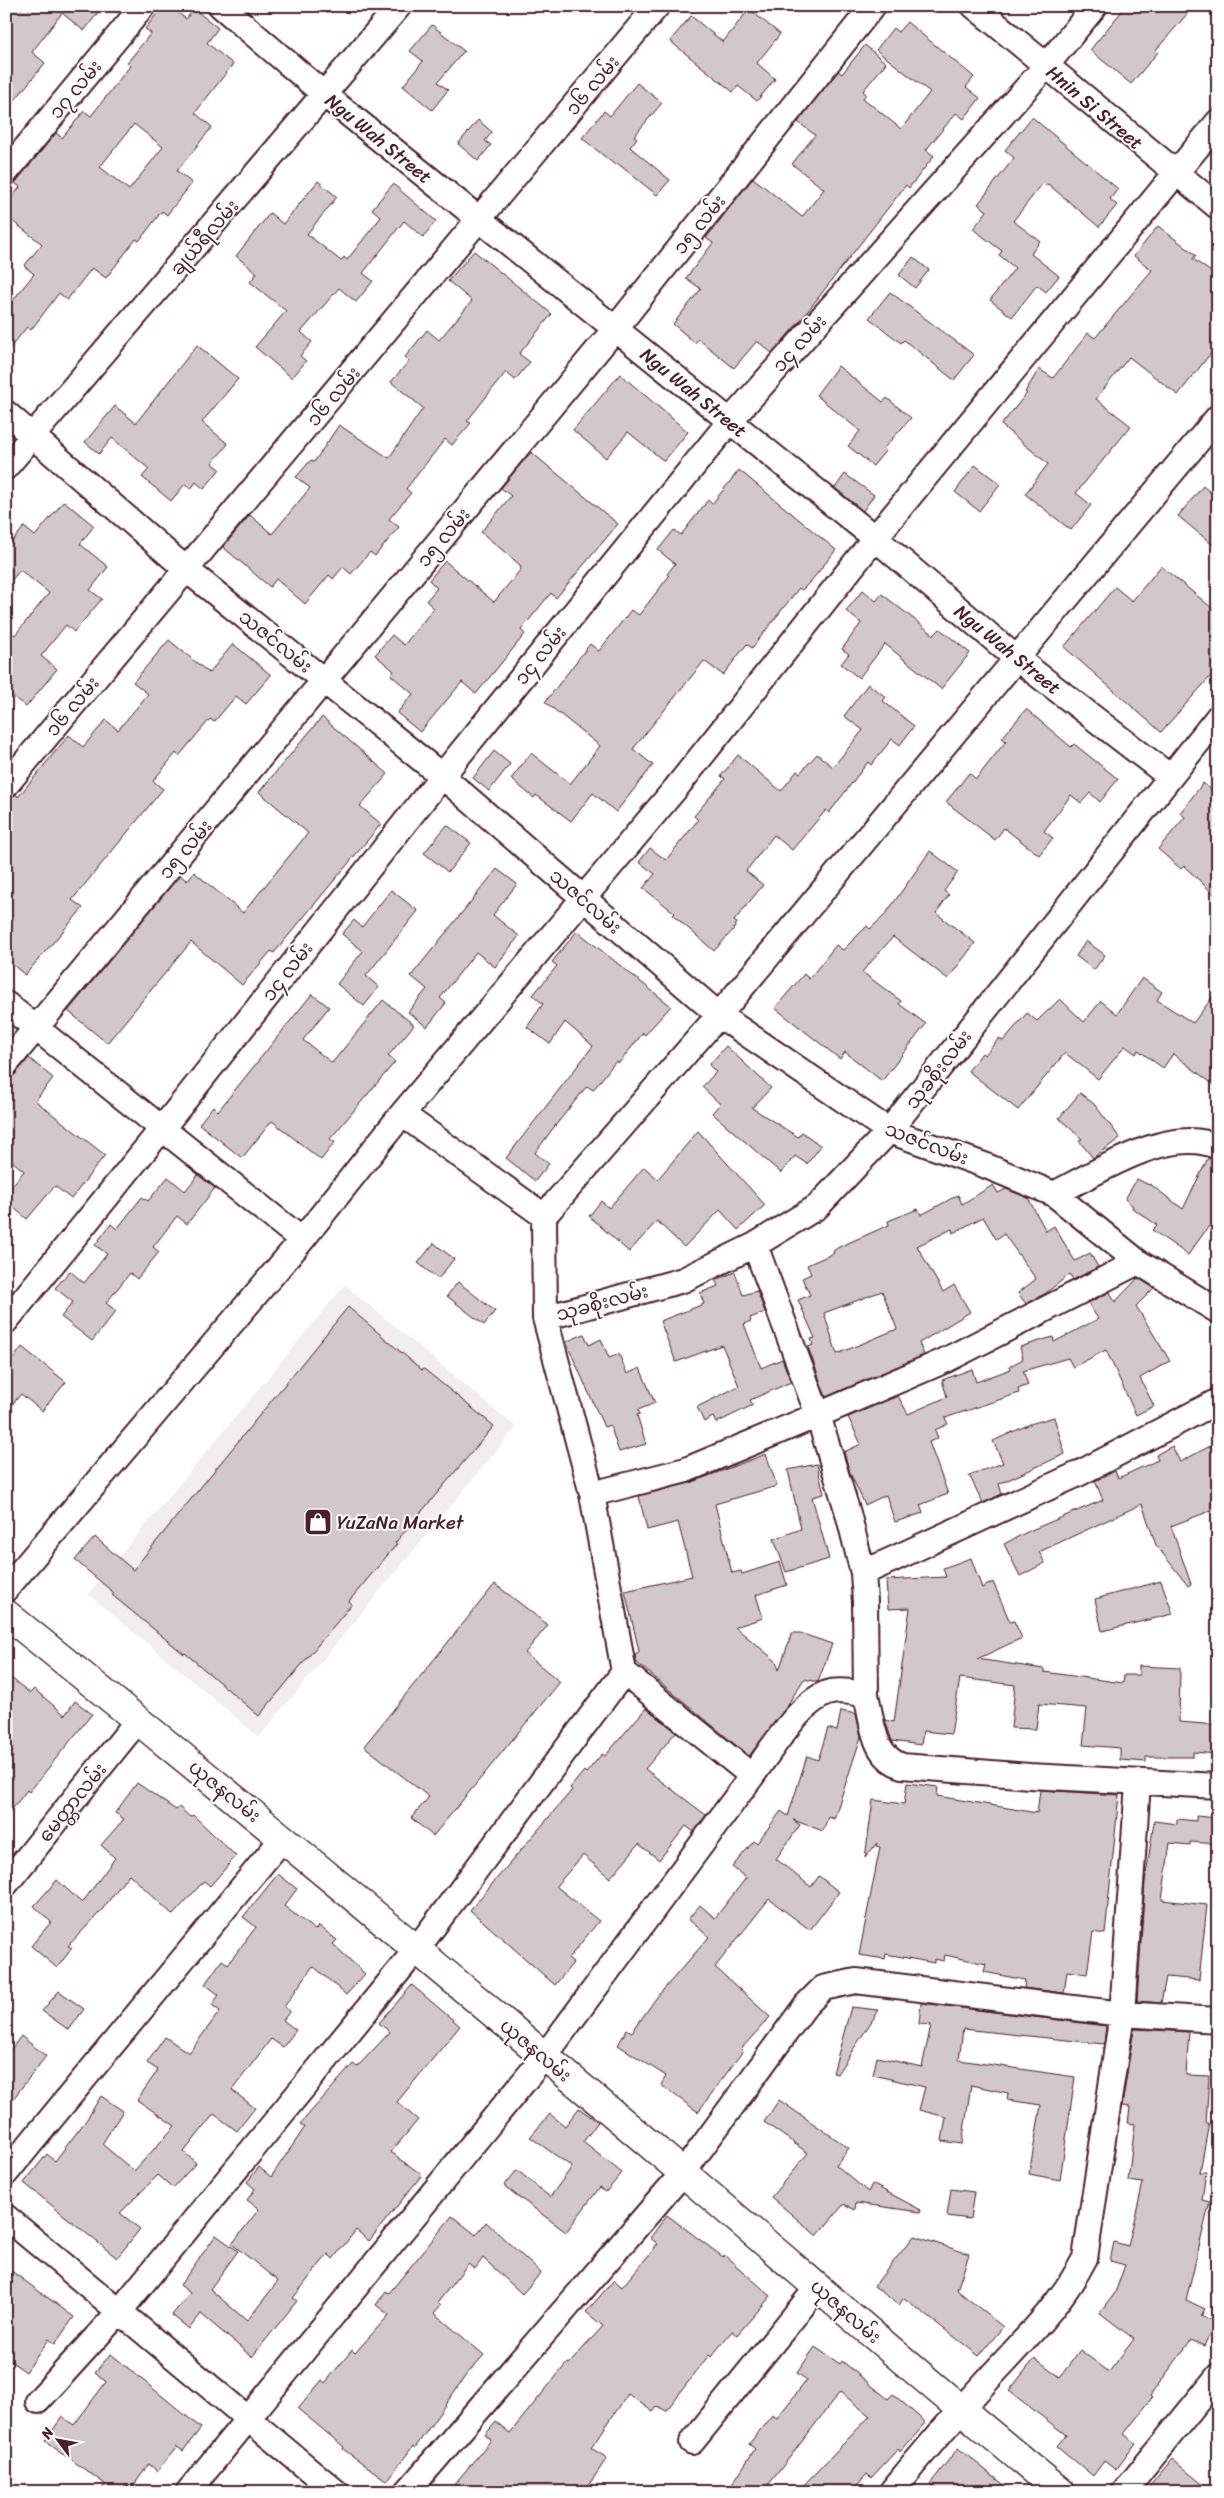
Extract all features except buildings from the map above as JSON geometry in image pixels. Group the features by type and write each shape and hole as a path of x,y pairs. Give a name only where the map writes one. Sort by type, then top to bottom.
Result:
{"street":[{"name":"၁၇ လမ်း","path":"6,172 143,6"},
{"name":"Ngu Wah Street","path":"221,6 326,95 875,538 1016,658 1169,776"},
{"name":"ချယ်ရီလမ်း","path":"6,467 326,95 399,6"},
{"name":"၁၆ လမ်း","path":"6,784 657,6"},
{"name":"၁၅ လမ်း","path":"6,1064 615,329 873,6"},
{"name":"Hnin Si Street","path":"974,6 1218,207"},
{"name":"၁၄ လမ်း","path":"6,1321 161,1130 442,776 730,421 1046,66 1095,6"},
{"path":"6,1589 302,1240 402,1114 676,788 875,538 1218,122"},
{"name":"သဇင်လမ်း","path":"6,413 34,435 187,570 442,776 719,1014 889,1131 984,1165 1054,1194 1138,1262 1218,1311"},
{"path":"752,1776 624,1672 592,1494 545,1318 544,1216 719,1014 1218,417"},
{"name":"သုခစိုးလမ်း","path":"545,1318 683,1280 755,1245 817,1207 889,1131 1169,776 1218,717"},
{"path":"6,1004 161,1130 302,1240"},
{"path":"402,1114 544,1216"},
{"path":"1054,1194 1154,1145 1188,1141 1218,1147"},
{"path":"755,1245 818,1415 848,1513 862,1573 865,1602 866,1695 880,1751 889,1761 902,1766 1218,1786"},
{"path":"592,1494 686,1470 818,1415 944,1361 1138,1262"},
{"path":"862,1573 1078,1474 1218,1401"},
{"name":"ယုဇနလမ်း","path":"6,1614 283,1838 818,2287 960,2410 1061,2492"},
{"path":"38,2401 118,2312 416,1950 624,1672"},
{"path":"188,2492 544,2057 798,1714 827,1693 846,1691 866,1695"},
{"name":"မေတ္တာလမ်း","path":"6,1884 138,1720"},
{"path":"891,2492 960,2410 1057,2304 1073,2282 1085,2258 1122,2014 1138,1782"},
{"path":"6,2173 283,1838"},
{"path":"407,2492 683,2173 806,2005 823,1988 856,1981 1122,2014 1218,2020"},
{"path":"6,2218 336,2492"},
{"path":"692,2442 818,2287"},
{"path":"1124,2492 1218,2376"}],"shaded area":[{"path":"345,1285 516,1427 259,1737 88,1594"}],"place":[{"name":"YuZaNa Market","path":"318,1522"}]}
